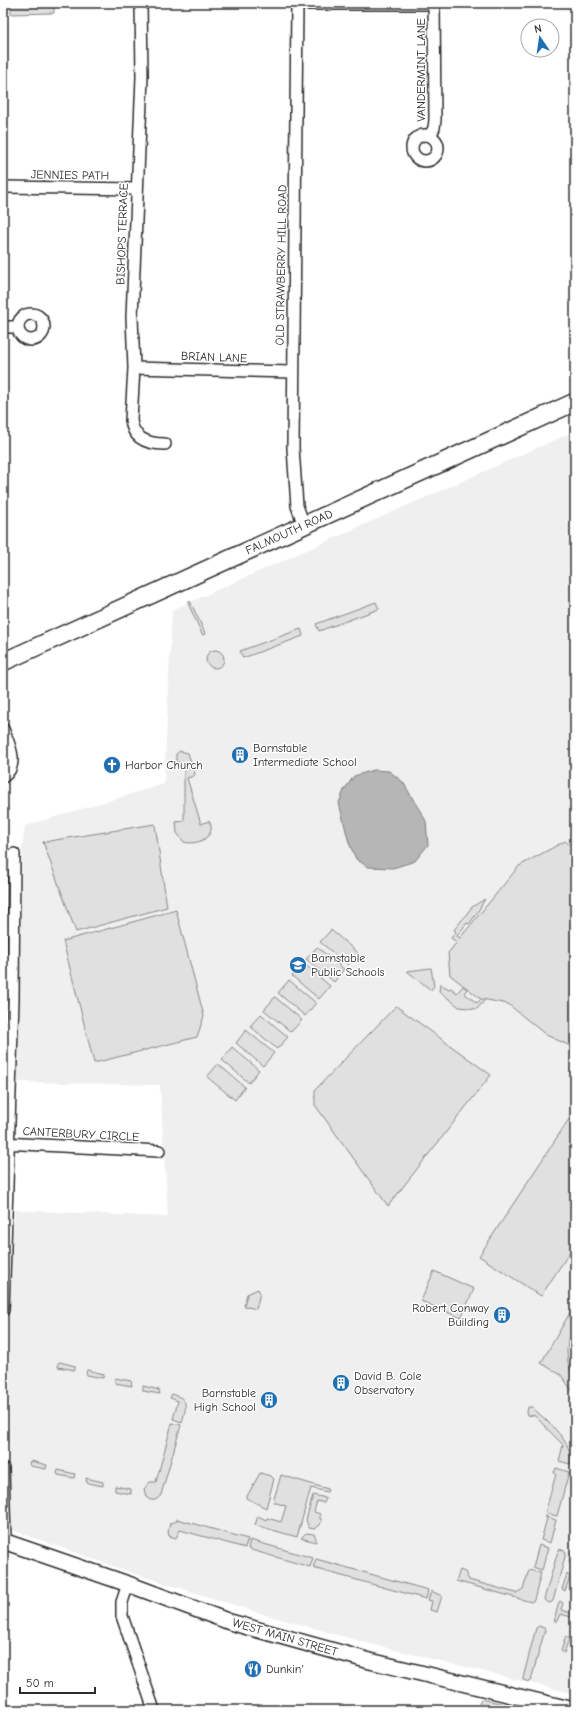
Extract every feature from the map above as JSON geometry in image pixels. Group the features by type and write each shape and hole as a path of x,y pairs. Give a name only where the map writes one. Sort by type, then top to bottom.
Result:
{"main road":[{"name":"FALMOUTH ROAD","path":"3,662 575,402"},
{"name":"WEST MAIN STREET","path":"4,1541 128,1584 230,1622 522,1704 574,1710"}],"street":[{"name":"BISHOPS TERRACE","path":"140,3 142,77 132,317 134,368 132,426 134,432 142,440 150,443 164,444"},
{"name":"VANDERMINT LANE","path":"298,3 434,4 435,120 434,128 430,136"},
{"name":"OLD STRAWBERRY HILL ROAD","path":"298,3 293,448 297,506 304,525"},
{"name":"JENNIES PATH","path":"3,187 137,189"},
{"path":"3,327 18,327"},
{"name":"BRIAN LANE","path":"134,368 293,372"},
{"path":"3,729 11,751 12,763 10,769 3,777"},
{"path":"3,1310 8,994 14,854"},
{"name":"CANTERBURY CIRCLE","path":"6,1143 159,1151"},
{"path":"3,1468 4,1541"},
{"path":"128,1584 122,1602 122,1616 154,1710"}],"shaded area":[{"path":"11,3 54,3 54,13 11,14"},
{"name":"Barnstable Public Schools","path":"575,431 575,1694 371,1644 266,1615 123,1570 10,1529 9,1301 15,1210 168,1217 160,1085 18,1082 22,848 25,826 164,784 172,610"},
{"path":"190,601 205,633 204,635 202,634 188,603"},
{"path":"376,602 379,609 319,631 316,624"},
{"path":"301,629 303,636 243,658 240,651"},
{"path":"215,650 221,653 224,659 221,665 215,668 209,665 206,659 209,653"},
{"path":"180,751 188,753 195,774 194,776 187,778 201,824 209,821 211,827 211,832 208,836 194,843 184,842 177,833 176,822 184,821 184,764 176,762 176,754"},
{"path":"374,770 389,771 403,782 426,821 428,845 415,861 393,868 368,867 356,859 349,843 339,803 344,790 354,776"},
{"path":"155,824 167,907 76,932 43,842"},
{"path":"565,841 575,849 575,1048 546,1035 508,1004 482,999 485,1000 477,1009 459,1007 439,991 440,984 449,989 451,988 457,993 463,986 467,989 464,993 477,1003 481,999 450,975 448,953 457,942 451,938 456,932 454,930 472,907 485,899 469,924 467,923 457,936 460,938 519,866"},
{"path":"176,910 204,1016 197,1037 94,1063 63,941"},
{"path":"331,930 358,953 348,965 320,942"},
{"path":"317,947 344,969 334,982 306,959"},
{"path":"303,963 330,986 319,999 292,976"},
{"path":"431,968 434,986 431,990 407,971"},
{"path":"289,980 316,1003 305,1016 278,993"},
{"path":"275,997 302,1020 291,1032 264,1010"},
{"path":"396,1006 491,1075 388,1206 315,1105 315,1090"},
{"path":"261,1014 288,1037 277,1049 250,1026"},
{"path":"246,1030 274,1053 263,1066 236,1043"},
{"path":"232,1047 259,1070 249,1083 222,1060"},
{"path":"218,1064 245,1087 235,1100 207,1077"},
{"path":"569,1119 575,1123 575,1244 541,1296 479,1256"},
{"path":"434,1271 474,1289 461,1318 421,1301"},
{"path":"258,1289 260,1293 256,1309 244,1306 247,1294"},
{"path":"575,1304 575,1325 568,1341 567,1351 568,1363 575,1378 575,1395 561,1375 541,1363"},
{"path":"60,1362 75,1366 75,1370 58,1367 58,1363"},
{"path":"87,1370 104,1374 103,1378 87,1375"},
{"path":"115,1378 131,1381 132,1386 115,1383"},
{"path":"143,1386 159,1390 160,1394 143,1391"},
{"path":"172,1394 178,1396 184,1401 185,1412 182,1422 173,1419 178,1401 170,1398"},
{"path":"528,1407 532,1407 558,1432 564,1440 570,1456 570,1464 559,1461 563,1445 535,1416 528,1415"},
{"path":"172,1423 181,1425 161,1495 156,1500 150,1500 146,1497 144,1489 150,1482 156,1482"},
{"path":"31,1461 47,1465 46,1469 30,1466 29,1462"},
{"path":"556,1468 569,1472 557,1516 545,1513 556,1474 554,1473"},
{"path":"58,1470 75,1474 74,1478 58,1475"},
{"path":"260,1473 271,1476 274,1479 266,1508 246,1498"},
{"path":"281,1475 328,1489 327,1492 311,1488 297,1537 255,1525 258,1516 266,1520 267,1518 281,1522 286,1506 273,1502"},
{"path":"86,1478 103,1482 103,1486 87,1483"},
{"path":"115,1486 131,1489 131,1494 115,1491"},
{"path":"313,1495 326,1498 324,1503 317,1501 314,1512 320,1514 320,1519 322,1520 320,1525 315,1529 309,1528 306,1520"},
{"path":"544,1516 556,1520 550,1543 541,1540 547,1518"},
{"path":"177,1519 248,1539 245,1548 180,1530 176,1538 169,1536 168,1532 170,1523 177,1521"},
{"path":"306,1533 314,1534 316,1542 301,1538"},
{"path":"250,1540 313,1558 310,1567 248,1549"},
{"path":"575,1540 575,1560 573,1565 569,1562"},
{"path":"539,1545 548,1548 542,1570 533,1567"},
{"path":"560,1549 566,1553 553,1601 550,1603 546,1602 544,1599 558,1551"},
{"path":"316,1559 428,1590 426,1599 313,1568"},
{"path":"460,1570 465,1572 469,1580 516,1593 523,1589 529,1570 541,1573 534,1600 531,1602 456,1581"},
{"path":"567,1574 570,1577 565,1591 562,1589"},
{"path":"431,1591 442,1596 437,1612 430,1610 432,1601 428,1600"},
{"path":"560,1601 563,1603 561,1610 575,1614 575,1618 560,1614 557,1621 554,1621"},
{"path":"539,1626 545,1630 531,1680 529,1682 523,1680 523,1678 536,1628"},
{"path":"566,1636 569,1639 564,1653 561,1651"},
{"path":"481,1699 504,1704 508,1710 487,1710 479,1708"}],"place":[{"name":"Barnstable Intermediate School","path":"240,755"},
{"name":"Harbor Church","path":"112,765"},
{"name":"Barnstable Public Schools","path":"298,965"},
{"name":"Robert Conway Building","path":"502,1315"},
{"name":"David B. Cole Observatory","path":"341,1383"},
{"name":"Barnstable High School","path":"269,1400"},
{"name":"Dunkin'","path":"253,1669"}]}
